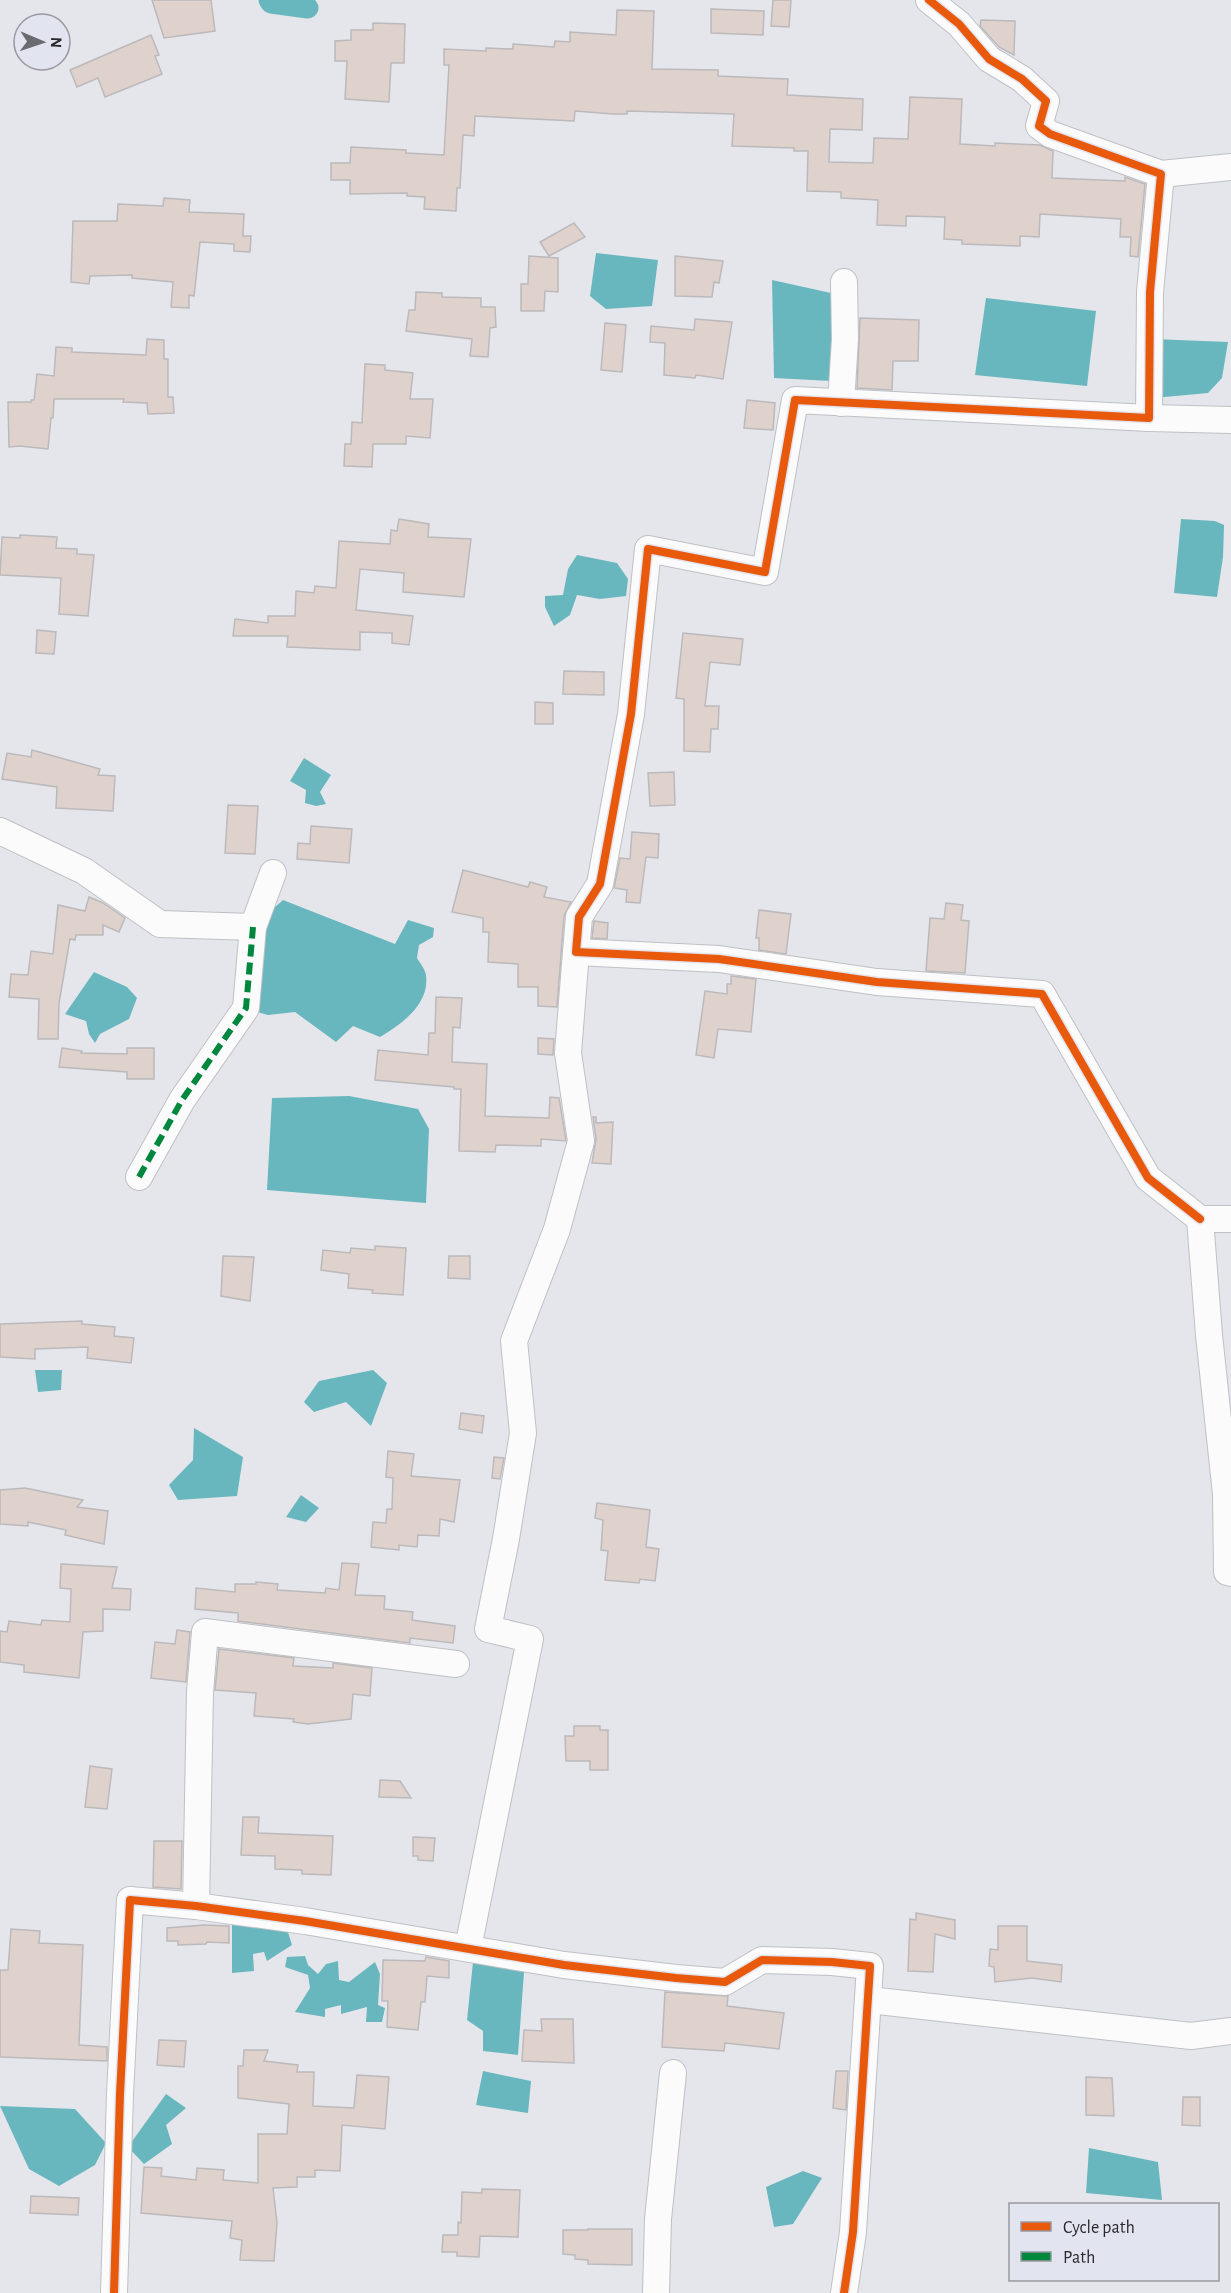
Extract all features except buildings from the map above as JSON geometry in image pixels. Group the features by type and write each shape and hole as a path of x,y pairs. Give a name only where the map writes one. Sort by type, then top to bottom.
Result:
{"street":[{"path":"929,0 958,24 989,59 1022,79 1046,101 1039,126 1050,134 1161,174 1231,167"},
{"path":"1149,418 1150,292 1161,174"},
{"path":"841,403 845,339 844,282"},
{"path":"468,1948 530,1639 488,1629 523,1433 513,1341 557,1229 581,1141 568,1053 579,917 600,884 631,714 648,549 765,572 795,400 1231,420"},
{"path":"0,831 84,871 160,924 253,927"},
{"path":"139,1177 182,1100 246,1008 253,927 273,873"},
{"path":"576,952 719,959 877,982 1042,994 1148,1178 1200,1219 1231,1219"},
{"path":"1200,1219 1209,1335 1226,1494 1227,1572 1231,1573"},
{"path":"196,1906 200,1692 205,1632 456,1664"},
{"path":"114,2293 120,2094 130,1900 196,1906 305,1921 564,1965 676,1978 725,1982 762,1960 832,1962 870,1966 853,2232 844,2293"},
{"path":"869,2000 1191,2036 1231,2031"},
{"path":"656,2293 658,2219 673,2073"}],"water":[{"path":"596,253 658,260 652,306 606,309 590,296"},
{"path":"772,280 831,293 831,381 774,378"},
{"path":"986,298 1096,311 1087,386 975,375"},
{"path":"1153,339 1228,342 1222,378 1208,393 1154,398"},
{"path":"1181,519 1215,521 1224,525 1223,557 1217,597 1174,593"},
{"path":"577,555 617,563 628,579 626,596 600,599 577,595 570,615 554,626 545,607 545,596 563,595 568,569"},
{"path":"304,758 331,775 320,792 326,804 316,806 305,803 306,790 290,781"},
{"path":"283,900 395,944 408,920 434,928 433,937 419,945 417,958 424,968 426,985 424,995 413,1012 380,1037 353,1026 336,1042 295,1012 268,1015 254,1011 264,917"},
{"path":"94,972 127,987 137,998 129,1019 100,1034 95,1043 89,1034 86,1021 65,1014"},
{"path":"349,1096 418,1109 429,1129 426,1203 267,1190 272,1098"},
{"path":"35,1370 62,1370 61,1390 38,1392"},
{"path":"373,1370 387,1383 371,1426 346,1402 314,1412 304,1402 319,1381"},
{"path":"194,1428 243,1457 237,1496 178,1500 169,1485 193,1460"},
{"path":"301,1495 319,1508 306,1522 286,1517"},
{"path":"232,1925 287,1929 292,1945 267,1961 264,1952 253,1954 254,1971 232,1973"},
{"path":"305,1956 308,1965 318,1974 326,1964 338,1961 339,1980 349,1982 375,1962 380,1974 378,2005 385,2008 382,2022 366,2022 367,2007 341,2014 341,2005 325,2009 325,2017 295,2012 310,1988 308,1975 285,1967 287,1957"},
{"path":"473,1962 524,1972 518,2055 483,2051 483,2031 467,2020"},
{"path":"483,2071 531,2081 528,2113 476,2105"},
{"path":"166,2094 186,2108 166,2125 172,2144 144,2164 128,2147"},
{"path":"0,2106 75,2109 106,2143 95,2165 59,2186 29,2169"},
{"path":"1089,2148 1158,2162 1162,2200 1086,2193"},
{"path":"803,2171 822,2178 793,2224 774,2227 766,2187"}],"waterway":[{"path":"269,0 271,3 308,8"}],"marked path":[{"path":"139,1177 182,1100 246,1008 253,927"}],"cycle path":[{"path":"929,0 959,24 989,59 1022,79 1046,101 1039,126 1050,134 1161,174 1150,292 1149,418 795,400 765,572 648,549 631,714 600,884 579,917 576,952 719,959 877,982 1042,994 1148,1178 1200,1219"},
{"path":"114,2293 120,2094 130,1900 196,1906 305,1921 564,1965 676,1978 725,1982 762,1960 832,1962 870,1966 853,2232 844,2293"}]}
